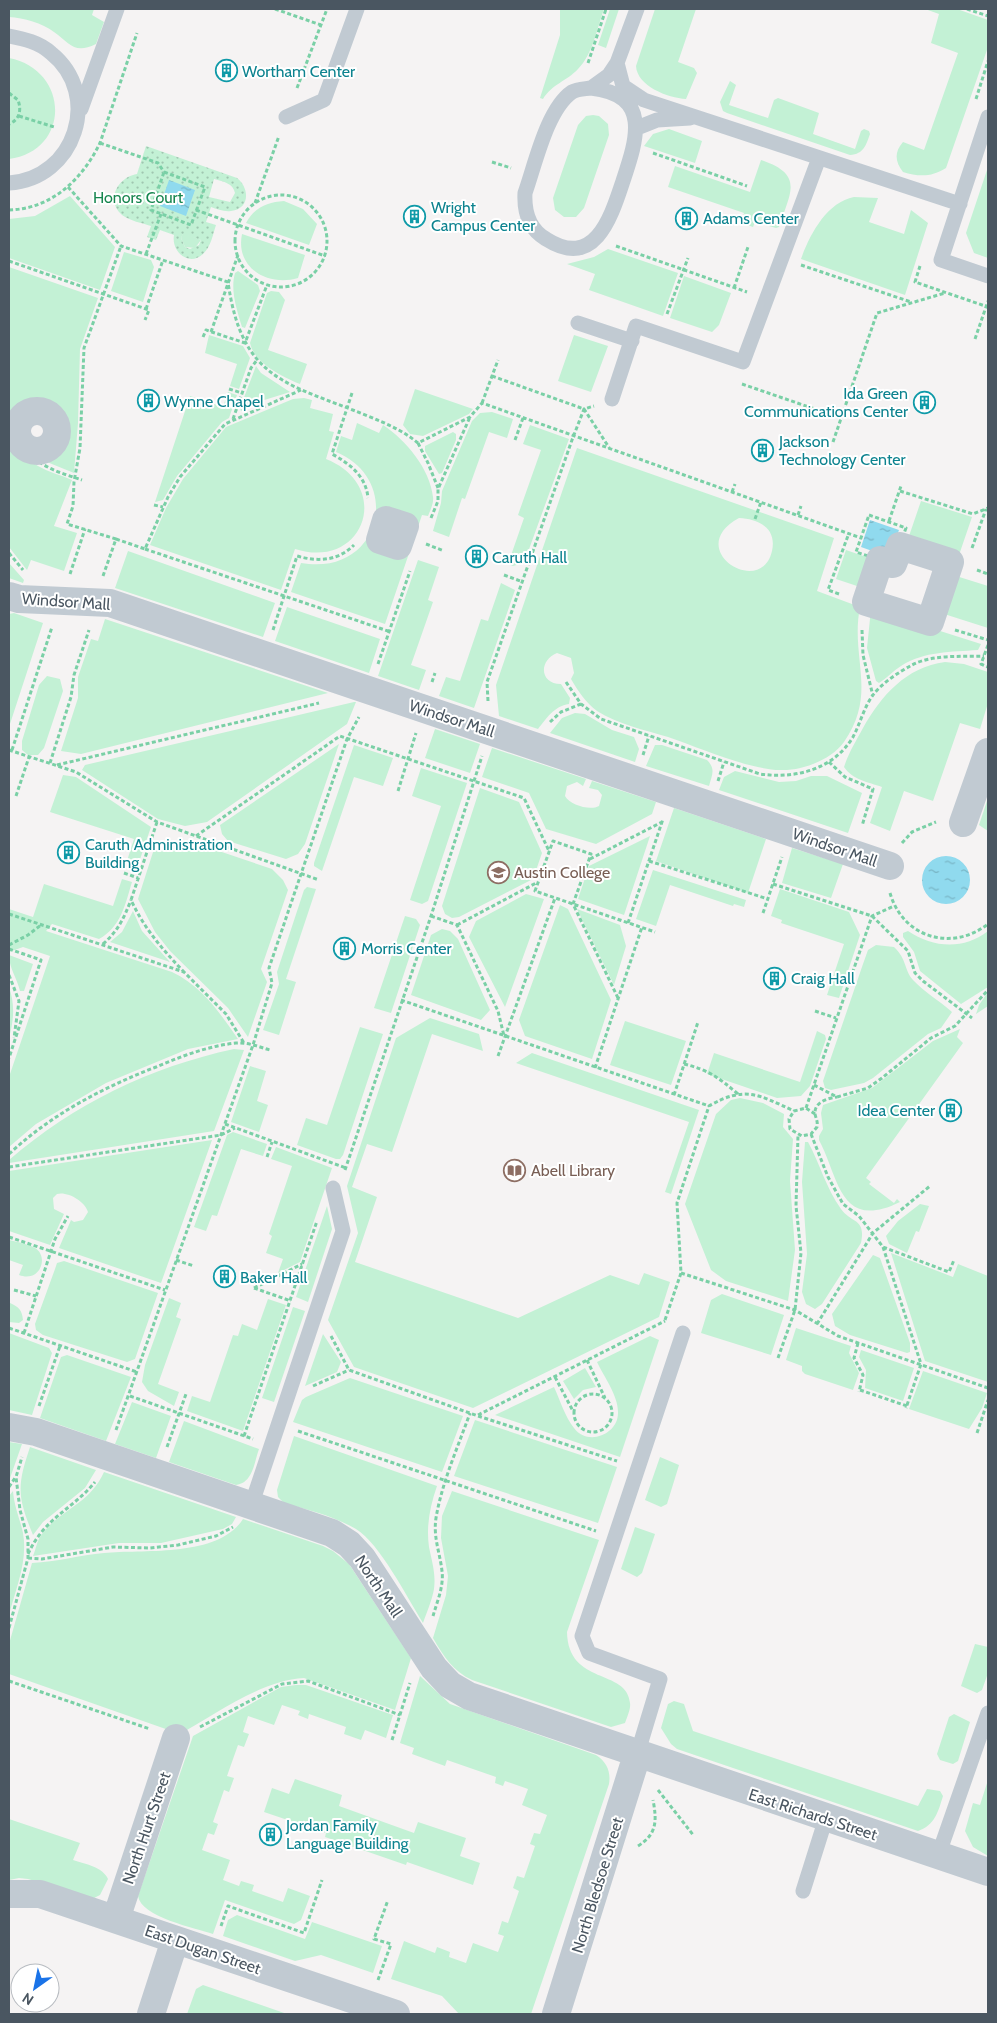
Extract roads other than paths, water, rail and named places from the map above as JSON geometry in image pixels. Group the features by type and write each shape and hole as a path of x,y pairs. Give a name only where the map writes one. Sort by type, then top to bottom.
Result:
{"street":[{"name":"Windsor Mall","path":"9,596 19,599 110,603 790,832 896,850"},
{"path":"963,823 988,752"},
{"name":"North Mall","path":"20,1429 106,1456 332,1533 349,1544 362,1558 434,1668 450,1685 469,1696 637,1755"},
{"name":"North Hurt Street","path":"116,1919 176,1738"},
{"name":"East Richards Street","path":"637,1755 988,1872"},
{"name":"North Bledsoe Street","path":"556,2014 637,1755"},
{"name":"East Dugan Street","path":"9,1894 40,1894 396,2014"},
{"path":"150,2014 175,1940"}],"lane":[{"path":"9,183 21,182 43,174 61,158 74,134 78,115 117,9"},
{"path":"286,117 324,100 357,9"},
{"path":"591,88 609,75 617,63 637,9"},
{"path":"9,36 31,40 51,53 62,64 76,92 78,115"},
{"path":"617,63 623,86 644,100 960,204"},
{"path":"591,88 608,90 623,99 633,112 637,128 634,147 611,218 602,233 591,243 575,247 555,245 540,236 529,222 524,206 529,184 552,118 561,103 574,91 591,88"},
{"path":"637,128 657,120 697,117"},
{"path":"988,117 941,260 988,276"},
{"path":"612,399 636,326 743,362 819,158"},
{"path":"578,323 632,341"},
{"path":"248,1505 272,1446 343,1231 333,1188"},
{"path":"637,1755 660,1679 589,1652 582,1636 683,1333"},
{"path":"938,1856 988,1712"},
{"path":"803,1891 826,1818"}],"water":[{"path":"169,180 195,190 186,216 160,206"},
{"path":"870,520 899,530 889,557 861,547"},
{"path":"941,856 951,856 963,863 970,875 970,885 963,897 951,904 941,904 933,900 926,893 922,885 922,875 926,867 933,860"}],"place":[{"name":"Wortham Center","path":"226,71"},
{"name":"Wright Campus Center","path":"415,216"},
{"name":"Adams Center","path":"687,218"},
{"name":"Wynne Chapel","path":"148,401"},
{"name":"Ida Green Communications Center","path":"924,402"},
{"name":"Jackson Technology Center","path":"763,450"},
{"name":"Caruth Hall","path":"476,557"},
{"name":"Caruth Administration Building","path":"69,853"},
{"name":"Austin College","path":"498,872"},
{"name":"Morris Center","path":"345,948"},
{"name":"Craig Hall","path":"775,978"},
{"name":"Idea Center","path":"951,1110"},
{"name":"Abell Library","path":"515,1170"},
{"name":"Baker Hall","path":"224,1277"},
{"name":"Jordan Family Language Building","path":"270,1834"}],"park label":[{"name":"Honors Court","path":"138,197"}]}
